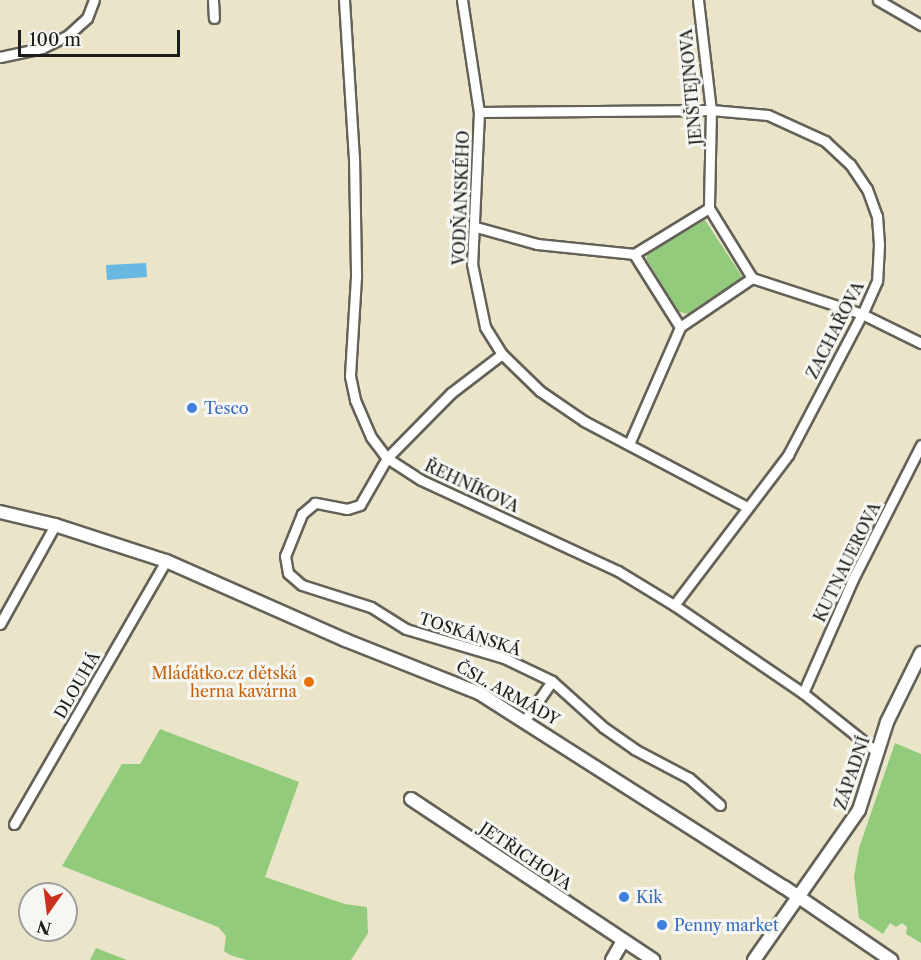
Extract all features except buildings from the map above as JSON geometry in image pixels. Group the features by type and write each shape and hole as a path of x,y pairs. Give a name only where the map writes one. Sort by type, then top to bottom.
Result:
{"main road":[{"name":"ČSL. ARMÁDY","path":"0,512 55,525 166,561 345,640 448,678 525,720 798,896 891,960"},
{"name":"ZÁPADNÍ","path":"754,960 859,810 887,722 921,653"},
{"name":"JETŘICHOVA","path":"411,799 653,960"},
{"path":"612,960 623,941"}],"street":[{"path":"0,57 42,48 67,36 87,18 94,0"},
{"path":"213,0 214,18"},
{"name":"ŘEHNÍKOVA","path":"344,0 354,157 356,277 350,376 355,400 371,437 387,458 421,480 618,571 674,605 803,693 877,752"},
{"name":"VODŇANSKÉHO","path":"462,0 479,112 476,227 472,264 477,301 485,327 502,354 540,391 584,421 747,507"},
{"name":"JENŠTEJNOVA","path":"698,0 711,110 709,208"},
{"path":"878,0 921,25"},
{"name":"ZACHAŘOVA","path":"479,112 711,110 768,115 800,127 825,141 850,164 873,207 879,245 877,281 862,314 788,454 674,605"},
{"path":"476,227 537,243 634,254 709,208 752,278 862,314 921,343"},
{"path":"634,254 680,327"},
{"path":"629,444 680,327 752,278"},
{"path":"387,458 451,393 502,354"},
{"name":"KUTNAUEROVA","path":"803,693 853,579 921,445"},
{"name":"TOSKÁNSKÁ","path":"387,458 360,505 347,509 315,503 302,514 285,556 288,573 302,585 371,607 406,629 504,658 552,681 603,727 634,749 689,778 720,805"},
{"path":"0,624 55,525"},
{"name":"DLOUHÁ","path":"14,824 166,561"},
{"path":"525,720 552,681"}],"green space":[{"path":"705,220 743,278 690,314 683,313 677,311 646,258 650,250"},
{"path":"160,729 299,782 265,877 345,904 367,907 368,933 351,960 246,960 230,955 224,951 226,936 218,927 62,866 122,764 140,764"},
{"path":"895,743 921,754 921,943 906,934 907,927 902,923 896,927 890,923 883,934 859,918 854,877 859,848"},
{"path":"96,948 127,960 90,960"}],"water":[{"path":"146,263 147,277 107,280 106,265"}],"place":[{"name":"Tesco","path":"192,408"},
{"name":"Mláďátko.cz dětská herna kavárna","path":"309,682"},
{"name":"Kik","path":"624,897"},
{"name":"Penny market","path":"662,925"}]}
